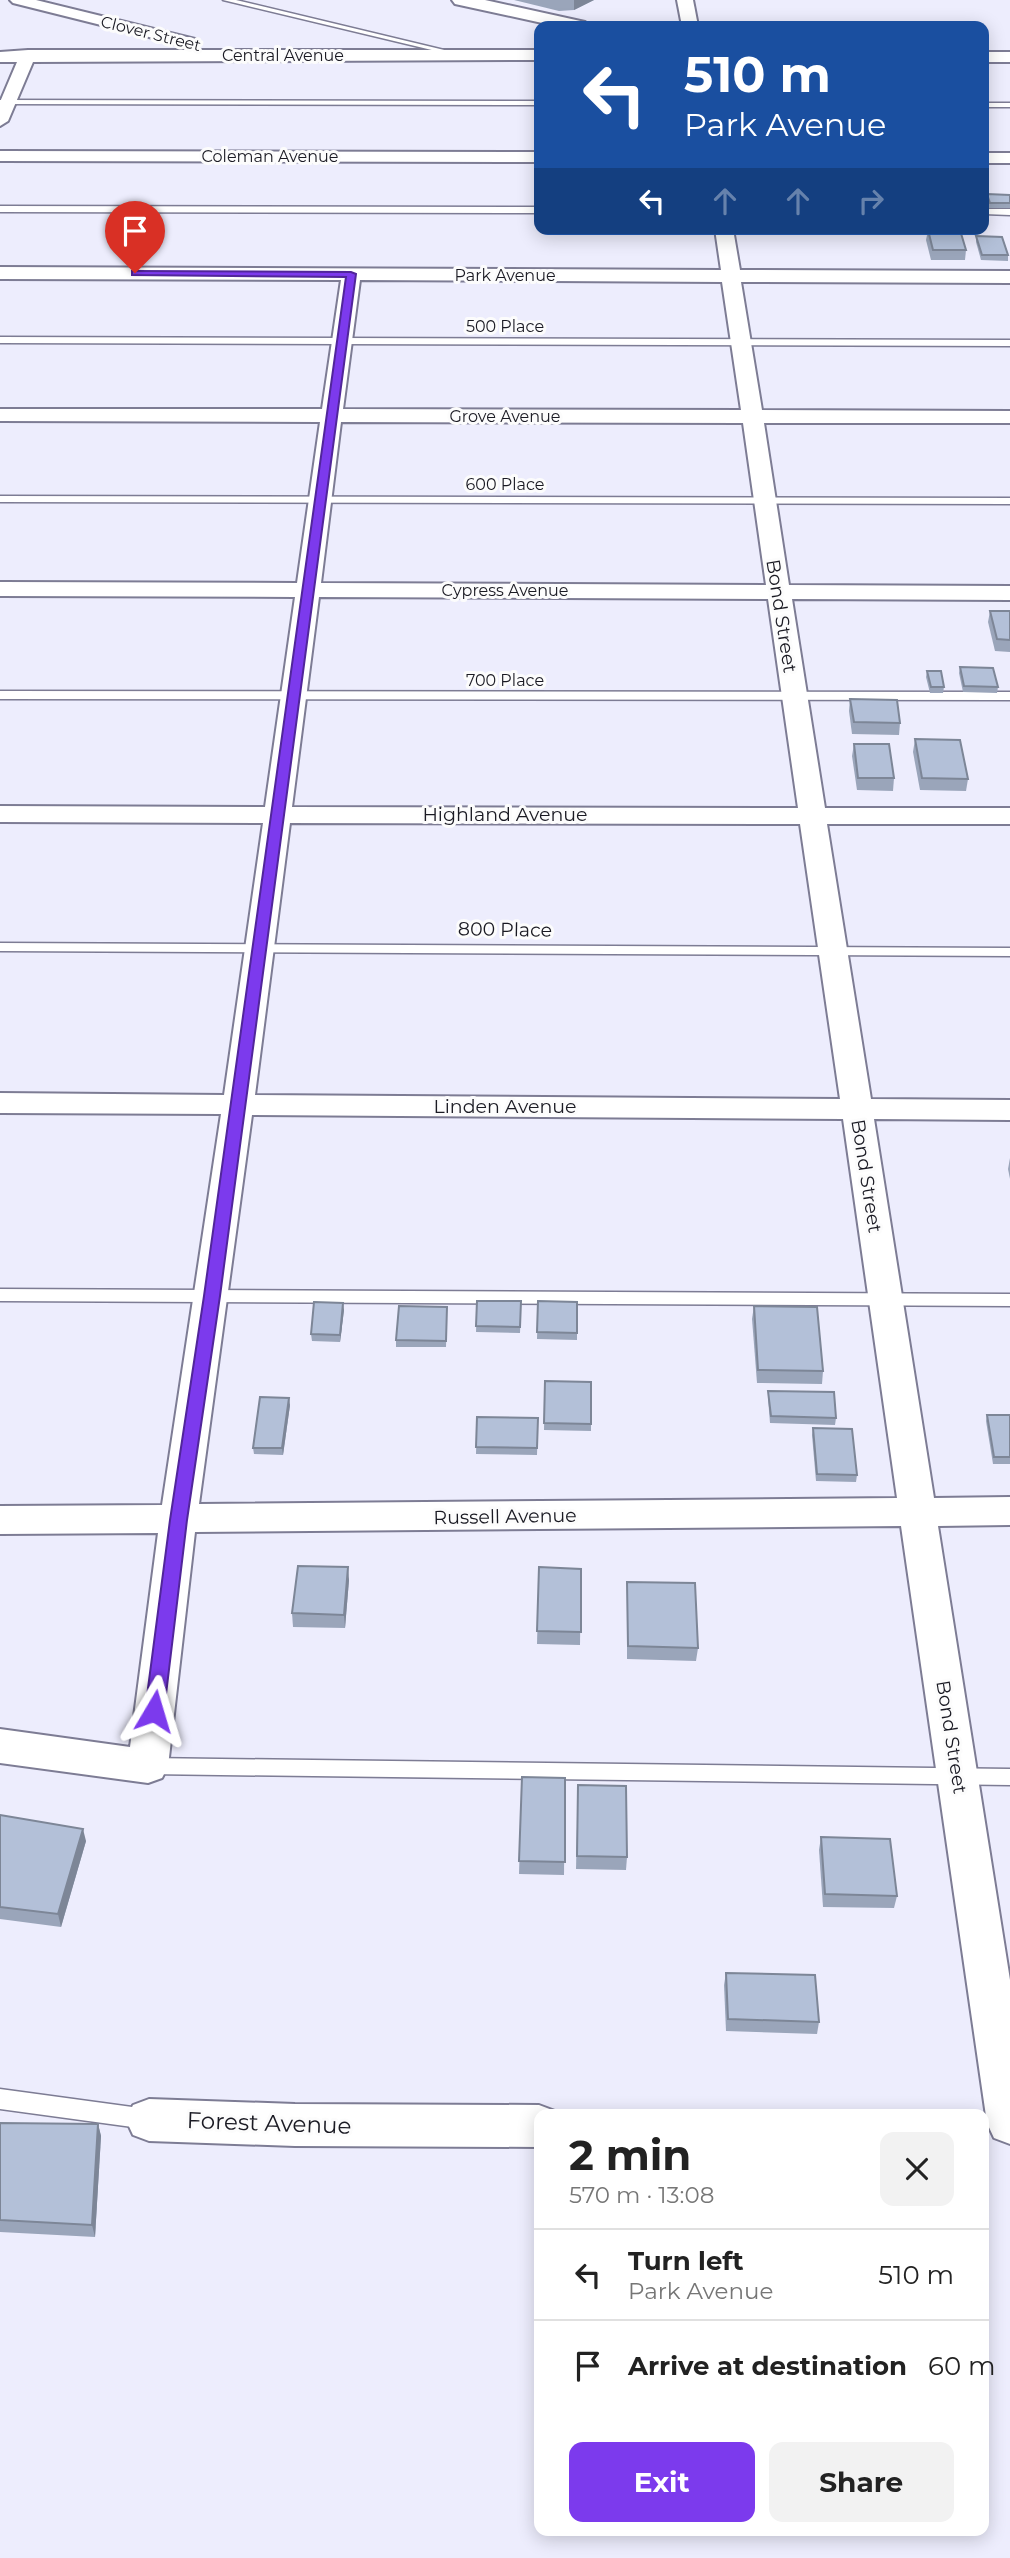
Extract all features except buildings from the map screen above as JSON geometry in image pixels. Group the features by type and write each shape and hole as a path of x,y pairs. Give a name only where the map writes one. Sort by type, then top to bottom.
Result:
{"main road":[{"path":"461,0 556,21"},
{"path":"989,57 1010,57"}],"street":[{"name":"Clover Street","path":"18,0 242,55"},
{"path":"685,0 689,21"},
{"name":"Central Avenue","path":"0,52 28,55 534,55"},
{"path":"0,121 4,102 28,55"},
{"name":"Coleman Avenue","path":"0,156 534,157"},
{"path":"989,158 1010,158"},
{"name":"Bond Street","path":"725,235 1010,2125"},
{"name":"Park Avenue","path":"0,273 1010,277"},
{"path":"0,1746 148,1766 178,1520 212,1296 351,274"},
{"name":"Grove Avenue","path":"0,415 1010,416"},
{"name":"Cypress Avenue","path":"0,589 1010,593"},
{"name":"Highland Avenue","path":"0,814 1010,816"},
{"name":"Linden Avenue","path":"0,1103 1010,1110"},
{"name":"Russell Avenue","path":"0,1520 1010,1511"},
{"name":"Forest Avenue","path":"149,2120 295,2125 534,2126"},
{"path":"989,2127 1010,2125"}],"lane":[{"path":"227,0 461,55"},
{"path":"4,102 534,103"},
{"path":"989,104 1010,105"},
{"path":"0,209 534,210"},
{"path":"989,212 1010,212"},
{"name":"500 Place","path":"0,340 1010,343"},
{"name":"600 Place","path":"0,499 1010,501"},
{"name":"700 Place","path":"0,695 1010,696"},
{"name":"800 Place","path":"0,947 260,946 1010,952"},
{"path":"0,1295 1010,1300"},
{"path":"148,1766 1010,1777"},
{"name":"Forest Avenue","path":"0,2099 149,2120"}],"route":[{"path":"135,273 351,274 212,1296 178,1520 154,1711"}]}
